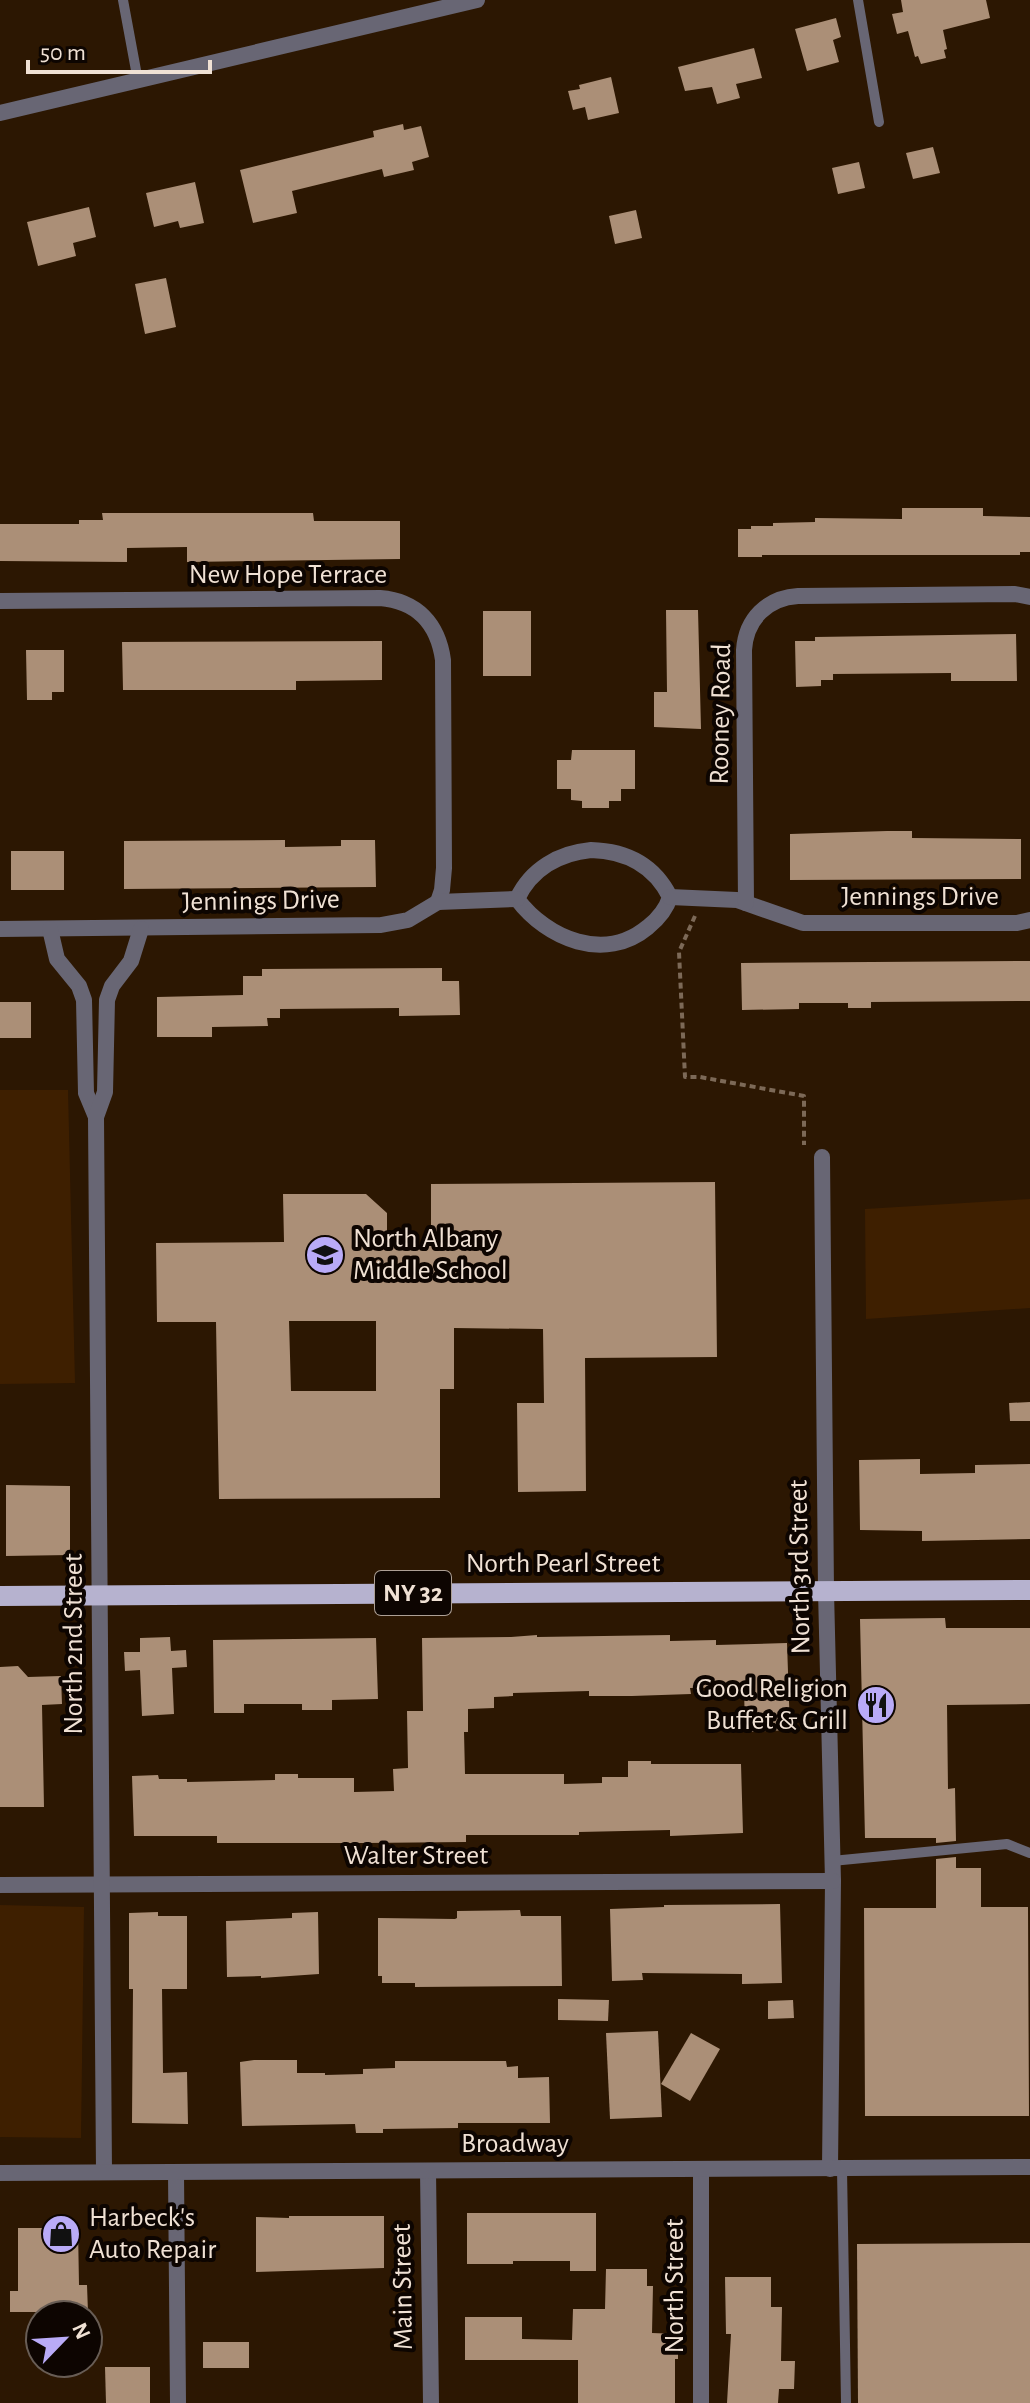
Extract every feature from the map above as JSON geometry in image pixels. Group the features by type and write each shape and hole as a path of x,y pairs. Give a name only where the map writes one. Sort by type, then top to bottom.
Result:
{"main road":[{"name":"North Pearl Street","path":"0,1596 1030,1590"}],"street":[{"path":"0,113 437,5 477,0"},
{"name":"Rooney Road","path":"746,903 744,650 747,632 756,615 771,603 798,596 1015,594 1030,597"},
{"name":"New Hope Terrace","path":"0,601 380,598 401,602 420,612 439,638 443,660 444,868 438,902"},
{"path":"591,850 617,852 638,862 656,876 670,897 663,913 643,931 621,941 599,944 557,935 538,922 517,899 522,888 548,863 569,854 591,850"},
{"name":"Jennings Drive","path":"670,897 746,903 803,923 1017,923 1030,920"},
{"name":"Jennings Drive","path":"0,929 394,924 420,915 438,902 517,899"},
{"name":"North 2nd Street","path":"50,929 57,959 79,986 84,1000 86,1093 96,1117"},
{"name":"North 2nd Street","path":"104,2171 96,1117 105,1092 107,1000 112,986 131,961 141,929"},
{"name":"North 3rd Street","path":"822,1157 836,2169"},
{"name":"Walter Street","path":"0,1885 833,1881"},
{"name":"Broadway","path":"0,2173 1030,2167"},
{"name":"North Street","path":"701,2169 701,2403"},
{"name":"Main Street","path":"428,2171 431,2403"},
{"path":"176,2173 178,2403"}],"lane":[{"path":"123,0 138,81"},
{"path":"858,0 879,122"},
{"path":"832,1861 1007,1844 1030,1853"},
{"path":"836,2169 846,2403"}],"path":[{"path":"698,898 693,923 679,952 685,1077 804,1096 804,1145"}],"shaded area":[{"path":"0,1090 68,1090 75,1383 0,1384"},
{"path":"1030,1199 1030,1308 866,1319 865,1209"},
{"path":"0,1905 84,1907 81,2138 0,2137"}],"building":[{"path":"901,0 986,0 990,18 943,30 946,58 921,64 918,56 915,57 908,31 897,34 892,14 903,12"},
{"path":"836,18 841,37 833,40 839,62 807,71 795,29"},
{"path":"754,48 762,78 736,84 740,98 717,104 712,87 685,91 678,67"},
{"path":"611,77 619,113 588,120 585,107 573,110 568,91"},
{"path":"403,124 404,130 421,126 429,157 412,162 414,170 384,177 382,169 292,191 297,213 253,223 240,170 374,137 373,131"},
{"path":"933,147 940,173 913,179 906,153"},
{"path":"859,162 865,188 838,194 832,168"},
{"path":"195,182 204,223 180,228 178,221 154,227 146,193"},
{"path":"89,207 96,237 73,243 76,256 38,266 27,222"},
{"path":"636,210 642,238 615,244 609,216"},
{"path":"166,278 176,327 145,334 135,284"},
{"path":"902,508 983,508 983,516 1030,517 1030,552 1020,552 1020,555 738,557 738,529 773,526 773,523 815,522 815,518 902,519"},
{"path":"102,513 313,513 314,521 400,521 400,559 187,562 187,547 127,548 127,562 0,561 0,524 79,524 79,520 103,520"},
{"path":"666,610 698,610 701,729 654,727 654,692 667,692"},
{"path":"483,611 531,611 531,676 483,676"},
{"path":"1016,634 1017,681 951,681 951,673 833,674 833,680 821,680 821,686 796,687 795,641 815,641 815,637"},
{"path":"382,641 382,680 296,681 296,690 123,690 122,642"},
{"path":"26,650 64,650 64,692 52,692 52,700 27,700"},
{"path":"572,750 635,750 635,789 621,789 621,801 609,801 609,808 582,808 582,801 571,800 571,789 557,789 557,760 571,760"},
{"path":"912,831 912,838 1021,839 1021,879 790,880 790,834"},
{"path":"285,840 285,847 341,846 341,840 375,840 376,887 124,889 124,841"},
{"path":"11,851 64,851 64,890 11,890"},
{"path":"1030,961 1030,1001 871,1002 871,1008 848,1008 848,1003 799,1003 799,1009 742,1010 741,963"},
{"path":"442,968 442,981 459,981 460,1015 399,1016 399,1008 280,1009 280,1018 267,1018 268,1026 212,1027 212,1037 157,1037 157,997 243,995 243,976 262,976 262,969"},
{"path":"0,1002 31,1002 31,1038 0,1038"},
{"path":"715,1182 717,1357 585,1358 586,1491 518,1492 517,1403 544,1403 543,1329 454,1328 454,1389 440,1389 440,1498 219,1499 216,1322 157,1322 156,1243 284,1242 283,1194 366,1194 387,1213 387,1246 431,1246 431,1184","holes":["289,1321 376,1321 376,1391 291,1391"]},
{"path":"1030,1402 1030,1421 1010,1421 1009,1403"},
{"path":"920,1459 920,1474 975,1473 975,1465 1030,1464 1030,1539 922,1541 922,1531 860,1530 859,1460"},
{"path":"6,1485 70,1486 70,1555 6,1556"},
{"path":"945,1618 946,1628 1030,1628 1030,1704 947,1705 948,1789 955,1788 956,1841 936,1843 936,1838 865,1838 860,1619"},
{"path":"670,1635 670,1641 716,1640 716,1645 787,1643 790,1730 745,1732 744,1687 690,1688 691,1694 632,1696 589,1696 589,1691 513,1693 513,1696 494,1697 494,1708 468,1709 468,1732 464,1732 465,1774 564,1774 564,1784 602,1783 602,1777 628,1777 628,1761 741,1764 743,1833 670,1836 670,1830 579,1832 579,1835 466,1835 466,1842 365,1843 217,1843 217,1836 134,1836 132,1776 158,1775 159,1779 187,1779 187,1782 275,1780 275,1774 298,1774 298,1778 354,1778 354,1792 394,1791 393,1769 408,1768 407,1711 423,1711 422,1638"},
{"path":"170,1637 171,1651 186,1650 187,1667 172,1668 174,1714 142,1716 140,1670 125,1671 124,1652 140,1652 140,1638"},
{"path":"376,1638 378,1699 332,1700 332,1710 302,1710 302,1704 244,1704 244,1713 214,1713 213,1640"},
{"path":"18,1666 28,1677 61,1676 62,1704 42,1705 44,1807 0,1807 0,1667"},
{"path":"956,1857 956,1868 981,1868 981,1907 1028,1907 1029,2116 865,2116 864,1908 936,1908 936,1859"},
{"path":"780,1904 782,1983 742,1984 742,1974 642,1973 643,1980 612,1981 610,1909 664,1905"},
{"path":"520,1910 521,1916 561,1916 562,1986 415,1987 415,1983 382,1983 382,1976 378,1976 378,1918 455,1919 457,1911"},
{"path":"158,1912 158,1916 187,1916 187,1989 162,1989 163,2073 187,2072 188,2124 132,2123 133,1989 129,1989 129,1913"},
{"path":"318,1912 319,1974 227,1977 226,1921 292,1918 292,1913"},
{"path":"558,1999 609,2000 608,2021 558,2020"},
{"path":"793,2000 794,2018 768,2019 768,2001"},
{"path":"658,2031 662,2117 610,2119 606,2033"},
{"path":"691,2033 720,2049 690,2101 661,2084"},
{"path":"297,2060 297,2073 325,2075 363,2074 363,2069 395,2068 395,2061 506,2061 507,2067 518,2066 518,2078 549,2077 550,2123 458,2123 458,2128 383,2129 383,2133 356,2133 355,2124 242,2126 240,2062"},
{"path":"467,2213 596,2213 596,2271 570,2271 570,2261 467,2264"},
{"path":"384,2216 384,2268 256,2272 256,2217"},
{"path":"18,2228 78,2228 79,2285 87,2285 88,2299 24,2299 24,2312 10,2312 10,2291 18,2291"},
{"path":"1030,2243 1030,2403 858,2403 857,2244"},
{"path":"606,2269 647,2269 647,2286 653,2286 652,2333 678,2334 675,2403 578,2403 578,2360 465,2360 465,2317 522,2317 522,2339 572,2340 573,2309 605,2309"},
{"path":"725,2277 771,2277 771,2307 782,2307 781,2361 795,2361 794,2389 779,2389 778,2403 727,2403 731,2334 726,2334"},
{"path":"203,2342 249,2342 249,2368 203,2368"},
{"path":"105,2367 150,2367 150,2403 106,2403"}],"place":[{"name":"North Albany Middle School","path":"325,1255"},
{"name":"Good Religion Buffet & Grill","path":"876,1705"},
{"name":"Harbeck's Auto Repair","path":"61,2234"}]}
